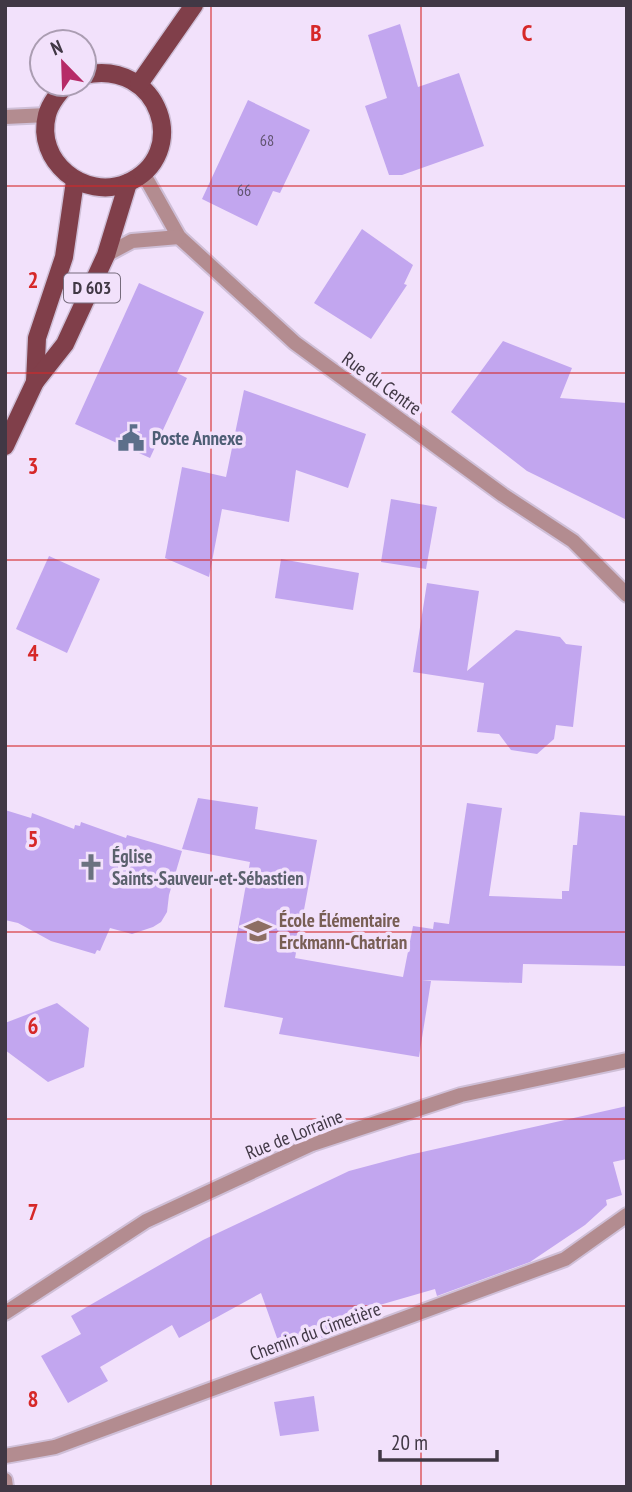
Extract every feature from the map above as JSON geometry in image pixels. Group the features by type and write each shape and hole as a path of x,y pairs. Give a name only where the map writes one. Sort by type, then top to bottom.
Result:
{"main road":[{"path":"139,84 194,5"},
{"path":"55,98 47,115 45,134 50,152 60,169 75,181 93,187 111,188 135,178 157,152 162,127 158,111 151,96 139,84 122,75 98,72"},
{"name":"D 603","path":"5,446 35,383 65,344 106,255 135,178"},
{"name":"D 603","path":"35,383 37,338 64,257 75,181"}],"street":[{"path":"5,117 47,115"},
{"name":"Rue du Centre","path":"135,178 178,237 295,343 503,495 573,541 627,595"},
{"path":"106,255 132,241 178,237"},
{"name":"Rue de Lorraine","path":"5,1313 146,1221 312,1144 461,1095 627,1060"},
{"name":"Chemin du Cimetière","path":"5,1456 55,1447 565,1259 627,1215"},
{"path":"5,1480 6,1487"}],"building":[{"path":"400,24 418,87 459,73 484,146 402,175 389,175 365,106 387,98 368,35"},
{"path":"248,100 310,130 280,193 273,191 257,226 202,199"},
{"path":"362,229 413,265 404,284 407,285 371,339 314,303"},
{"path":"139,283 204,312 177,373 187,378 150,458 75,424"},
{"path":"503,341 572,368 560,398 627,403 627,520 527,471 451,412"},
{"path":"244,390 366,434 348,488 296,470 289,522 222,509 209,577 165,558 182,467 226,477"},
{"path":"391,499 437,507 426,569 381,562"},
{"path":"49,556 100,579 67,653 16,629"},
{"path":"281,559 359,573 353,610 275,598"},
{"path":"427,583 479,591 467,671 516,630 560,637 566,644 582,646 573,727 556,725 554,739 537,754 511,750 499,734 477,732 484,683 413,672"},
{"path":"198,798 258,807 255,829 317,840 295,958 403,977 413,926 433,929 434,922 449,924 467,803 502,808 489,896 562,899 562,891 569,891 573,845 577,845 580,812 627,816 627,966 523,964 522,983 422,980 431,981 419,1057 279,1034 283,1018 224,1007 250,862 182,849"},
{"name":"Église Saints-Sauveur-et-Sébastien","path":"5,810 31,818 32,813 74,829 75,825 80,826 81,822 126,838 127,835 182,851 169,895 167,912 161,922 132,934 110,928 100,951 97,950 95,954 51,941 18,923 5,920"},
{"path":"57,1003 89,1028 84,1067 48,1082 5,1050 5,1023"},
{"path":"627,1106 627,1159 613,1162 622,1195 606,1200 607,1205 585,1225 530,1262 437,1296 435,1289 338,1317 343,1330 282,1352 261,1293 179,1338 172,1325 100,1367 108,1381 68,1403 41,1356 81,1334 71,1316 203,1240 349,1171"},
{"path":"314,1396 319,1431 280,1436 274,1402"}],"place":[{"name":"Poste Annexe","path":"131,438"},
{"name":"Église Saints-Sauveur-et-Sébastien","path":"91,867"},
{"name":"École Élémentaire Erckmann-Chatrian","path":"258,931"}]}
